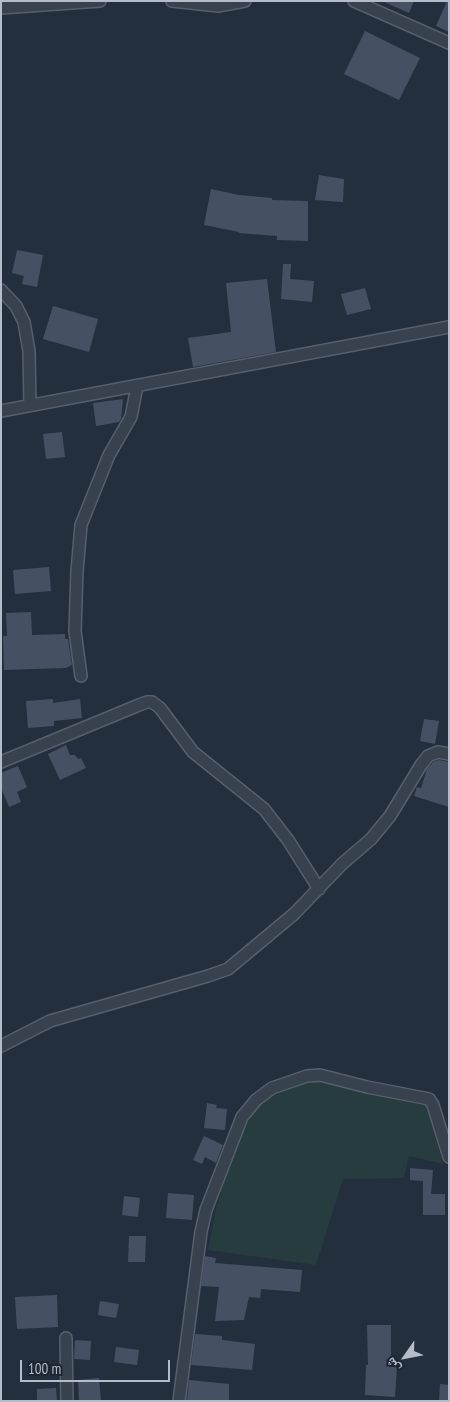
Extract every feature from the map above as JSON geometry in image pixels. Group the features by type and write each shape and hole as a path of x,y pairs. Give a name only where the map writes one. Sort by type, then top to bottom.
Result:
{"street":[{"path":"1,8 100,1"},
{"path":"172,1 218,6 245,1"},
{"path":"354,1 449,43"},
{"path":"1,290 16,306 24,322 29,351 30,405"},
{"path":"1,411 449,327"},
{"path":"81,676 75,631 81,525 109,455 131,417 137,386"},
{"path":"1,762 139,704 152,702 160,708 193,752 264,809 288,840 319,889"},
{"path":"1,1046 50,1021 208,976 228,968 294,914 342,864 371,839 390,816 428,756 438,752 449,754"},
{"path":"179,1401 201,1232 206,1210 242,1117 256,1100 272,1088 307,1076 320,1076 429,1099 433,1105 449,1157"},
{"path":"66,1338 67,1401"}],"green space":[{"path":"312,1080 427,1106 443,1164 409,1156 404,1178 343,1179 316,1265 208,1250 216,1209 247,1118 257,1106 277,1092"}],"building":[{"path":"382,1 414,1 409,13"},
{"path":"447,1 449,1 449,32 436,26"},
{"path":"365,31 420,58 399,100 344,74"},
{"path":"319,175 344,179 343,202 315,200"},
{"path":"211,189 239,195 272,198 272,200 308,201 308,241 277,240 277,236 238,233 204,225"},
{"path":"17,250 43,255 37,287 22,284 24,276 12,273"},
{"path":"283,264 291,264 290,279 314,281 312,302 281,299"},
{"path":"267,279 276,352 193,367 188,338 231,332 226,283"},
{"path":"365,288 371,309 347,315 341,294"},
{"path":"53,306 98,319 89,352 43,339"},
{"path":"123,399 119,422 96,426 93,403"},
{"path":"62,432 65,457 46,459 43,434"},
{"path":"49,567 51,591 15,594 13,570"},
{"path":"31,612 32,635 65,634 65,639 68,639 72,665 66,668 4,670 3,636 7,636 6,613"},
{"path":"53,699 53,703 80,699 82,718 54,721 54,726 28,728 26,701"},
{"path":"424,719 439,721 435,744 420,741"},
{"path":"66,745 70,755 75,755 78,759 81,758 86,768 60,780 48,754"},
{"path":"439,760 449,762 449,807 414,796 417,787 421,788 427,769 433,762"},
{"path":"18,766 27,787 17,792 21,802 9,807 1,788 1,773"},
{"path":"207,1103 217,1105 216,1108 227,1109 225,1130 204,1128"},
{"path":"204,1136 223,1145 216,1163 205,1157 202,1164 193,1160"},
{"path":"410,1168 433,1170 431,1194 445,1194 445,1215 423,1215 423,1181 410,1180"},
{"path":"168,1193 194,1195 192,1220 166,1218"},
{"path":"124,1196 140,1198 138,1217 122,1215"},
{"path":"129,1236 146,1236 145,1262 128,1262"},
{"path":"205,1256 216,1258 215,1263 302,1270 300,1292 261,1289 260,1298 249,1297 244,1320 215,1321 219,1287 201,1286"},
{"path":"57,1295 58,1327 17,1329 15,1297"},
{"path":"100,1301 119,1304 116,1318 98,1315"},
{"path":"367,1325 391,1325 391,1366 397,1366 395,1397 365,1395 366,1365 368,1365"},
{"path":"195,1334 222,1336 222,1340 255,1344 252,1370 191,1365"},
{"path":"75,1340 91,1341 90,1360 74,1359"},
{"path":"116,1347 139,1350 137,1365 114,1362"},
{"path":"99,1378 101,1401 79,1401 78,1380"},
{"path":"189,1380 229,1384 229,1401 187,1401"},
{"path":"440,1384 449,1385 449,1401 439,1401"},
{"path":"56,1388 57,1401 37,1401 37,1389"}]}
